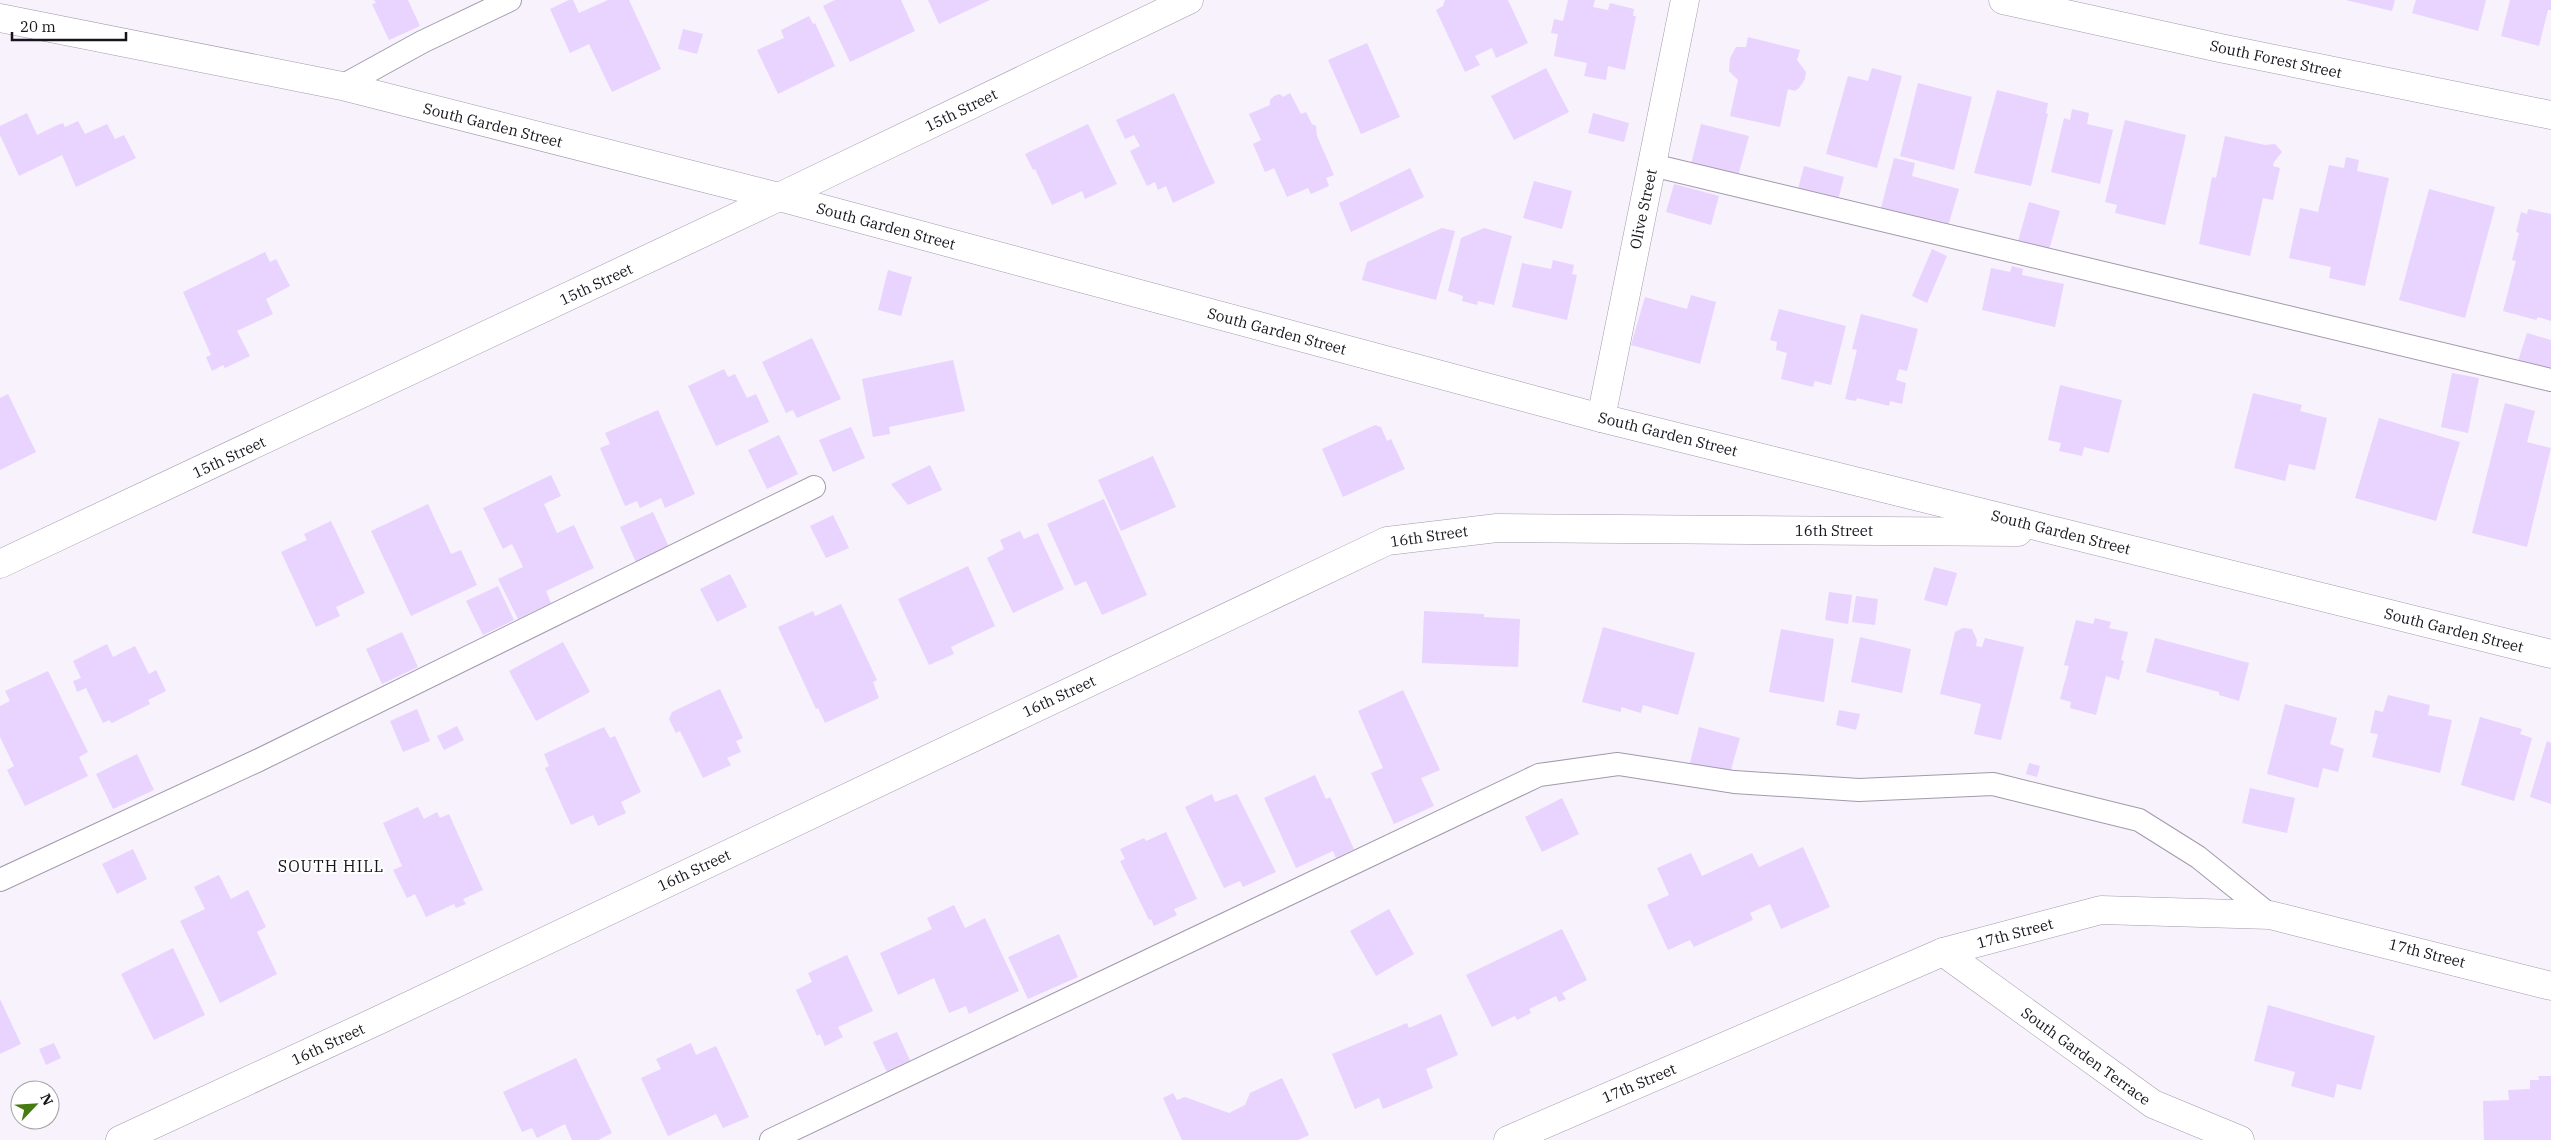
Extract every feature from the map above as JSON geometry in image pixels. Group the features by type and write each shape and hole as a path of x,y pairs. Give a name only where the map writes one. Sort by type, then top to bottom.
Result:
{"street":[{"name":"15th Street","path":"0,564 779,197 1189,0"},
{"name":"Olive Street","path":"1601,418 1685,0"},
{"name":"South Forest Street","path":"2003,0 2220,48 2551,114"},
{"name":"South Garden Street","path":"0,18 342,86 779,197 1601,418 2551,654"},
{"name":"16th Street","path":"120,1140 379,1020 1387,541 1497,528 2062,532"},
{"name":"17th Street","path":"1508,1140 1943,952 2101,910 2270,915 2551,986"},
{"name":"South Garden Terrace","path":"1943,952 2153,1104 2240,1140"}],"lane":[{"path":"342,86 422,42 510,0"},
{"path":"1652,165 2551,380"},
{"path":"0,880 259,760 814,487"},
{"path":"771,1140 1539,774 1618,764 1734,782 1859,790 1994,784 2138,820 2198,857 2270,915"}],"building":[{"path":"374,0 408,0 420,26 389,40 372,4 376,3"},
{"path":"573,0 579,13 608,0 629,0 661,69 612,92 589,44 570,53 550,9"},
{"path":"835,0 901,0 915,31 850,62 823,6"},
{"path":"928,0 990,0 939,24"},
{"path":"1445,0 1508,0 1528,43 1496,58 1492,48 1475,56 1480,65 1465,72 1436,10 1443,6"},
{"path":"1568,0 1595,0 1593,7 1608,10 1610,3 1634,9 1633,16 1636,16 1625,70 1608,66 1606,80 1584,76 1587,63 1554,56 1558,34 1551,33 1554,19 1563,21"},
{"path":"2346,0 2395,0 2392,11"},
{"path":"2416,0 2486,0 2478,31 2412,13"},
{"path":"2510,0 2551,0 2551,10 2548,10 2539,46 2501,36"},
{"path":"809,16 813,24 815,23 835,66 778,94 757,50 784,38 781,30"},
{"path":"683,29 703,34 697,54 678,49"},
{"path":"1748,37 1800,50 1797,60 1806,72 1805,79 1795,91 1788,89 1780,127 1730,116 1738,80 1729,71 1730,58 1736,47 1746,47"},
{"path":"1367,43 1400,117 1361,134 1328,60"},
{"path":"1546,68 1569,112 1514,140 1491,96"},
{"path":"1872,68 1902,76 1877,168 1826,154 1848,76 1868,81"},
{"path":"1918,83 1972,97 1954,170 1900,156"},
{"path":"1997,90 2048,103 2046,113 2048,114 2031,186 1974,173"},
{"path":"1174,93 1215,183 1173,203 1166,186 1158,190 1155,182 1147,186 1130,151 1140,146 1134,135 1125,139 1116,120"},
{"path":"1290,93 1301,114 1306,112 1312,124 1316,126 1317,136 1334,175 1326,178 1329,186 1311,194 1308,188 1287,197 1274,168 1265,172 1253,144 1261,140 1249,114 1270,105 1270,100 1274,96 1280,94 1283,97"},
{"path":"2072,109 2089,113 2087,124 2113,130 2100,184 2051,172 2064,118 2070,120"},
{"path":"27,113 37,135 63,123 65,127 78,121 85,134 107,124 115,139 124,135 136,158 76,187 62,155 19,176 0,135 0,126"},
{"path":"1593,113 1629,123 1624,142 1588,133"},
{"path":"2125,120 2186,135 2165,225 2115,213 2117,205 2105,202"},
{"path":"1088,124 1117,184 1085,199 1082,191 1052,205 1035,169 1033,170 1025,154"},
{"path":"1701,124 1749,136 1738,176 1691,164"},
{"path":"2225,136 2265,145 2275,144 2282,152 2273,166 2280,168 2273,200 2263,198 2250,256 2199,244 2212,177 2216,178"},
{"path":"2346,157 2359,160 2357,171 2389,178 2365,286 2329,278 2331,267 2289,258 2300,208 2318,212 2329,165 2344,168"},
{"path":"1894,158 1915,163 1912,176 1959,189 1948,226 1881,208"},
{"path":"1804,166 1844,177 1838,200 1798,189"},
{"path":"1410,168 1424,197 1351,232 1339,203"},
{"path":"1534,181 1572,191 1562,229 1523,218"},
{"path":"1674,184 1719,196 1711,225 1666,212"},
{"path":"2429,189 2495,207 2465,318 2399,300"},
{"path":"2029,202 2060,211 2049,250 2018,241"},
{"path":"2528,209 2551,214 2551,321 2538,317 2536,320 2503,311 2516,261 2512,260 2519,233 2516,232 2521,212 2527,214"},
{"path":"1442,228 1455,231 1436,300 1362,280 1367,262"},
{"path":"1484,228 1512,236 1494,305 1478,301 1477,305 1462,301 1463,296 1448,291 1461,238"},
{"path":"1932,249 1947,256 1927,303 1912,296"},
{"path":"265,252 270,262 276,259 290,286 266,299 273,314 237,331 250,356 225,368 223,365 212,371 206,357 211,355 183,292"},
{"path":"1553,260 1574,265 1572,274 1577,275 1567,320 1512,307 1522,263 1551,269"},
{"path":"2012,266 2023,269 2022,275 2064,284 2055,327 1982,310 1991,268 2010,272"},
{"path":"888,270 912,277 901,316 878,310"},
{"path":"1691,295 1716,302 1700,364 1631,345 1645,297 1687,309"},
{"path":"1779,309 1846,326 1831,385 1815,381 1813,387 1781,379 1787,353 1776,350 1777,342 1770,340"},
{"path":"1861,314 1918,329 1907,371 1899,369 1896,380 1906,383 1902,404 1890,401 1889,406 1857,398 1856,401 1845,399 1857,350 1852,349"},
{"path":"2527,333 2551,340 2551,370 2518,361"},
{"path":"812,338 841,399 797,418 793,410 786,413 762,362"},
{"path":"953,360 965,411 889,427 890,434 873,437 862,379"},
{"path":"724,369 728,377 735,374 747,398 756,394 769,422 716,446 688,386"},
{"path":"2452,373 2479,378 2468,433 2441,427"},
{"path":"2060,385 2122,400 2109,453 2084,447 2082,456 2059,451 2061,443 2048,440"},
{"path":"2253,393 2302,405 2300,411 2327,418 2315,470 2289,464 2285,481 2234,468"},
{"path":"8,394 36,452 0,470 0,398"},
{"path":"2505,403 2535,411 2527,442 2551,448 2527,547 2472,533"},
{"path":"658,410 695,494 665,508 661,498 640,508 637,501 625,506 600,448 610,444 605,433"},
{"path":"2379,418 2460,442 2436,521 2355,498"},
{"path":"1375,425 1381,427 1387,441 1391,439 1405,469 1343,497 1322,449"},
{"path":"851,427 865,458 833,472 819,440"},
{"path":"779,435 798,474 767,489 748,450"},
{"path":"1153,456 1176,507 1121,531 1098,480"},
{"path":"930,465 942,490 908,505 891,484"},
{"path":"551,475 561,496 544,504 557,533 574,525 594,568 546,591 551,603 518,619 498,579 523,567 512,544 503,549 483,508"},
{"path":"1104,499 1147,595 1102,615 1086,581 1075,586 1047,524"},
{"path":"428,504 451,554 461,550 477,585 411,616 371,531"},
{"path":"653,512 669,547 636,562 620,527"},
{"path":"833,515 849,548 826,558 810,526"},
{"path":"331,521 365,593 336,607 340,616 316,627 281,552 307,540 304,534"},
{"path":"1020,531 1024,539 1038,533 1064,589 1013,613 987,558 1004,549 1000,540"},
{"path":"968,566 995,626 951,647 954,654 929,665 898,599"},
{"path":"1934,567 1957,573 1947,606 1924,600"},
{"path":"730,574 747,607 717,622 700,589"},
{"path":"498,586 514,620 483,635 466,601"},
{"path":"1829,592 1852,595 1848,624 1825,620"},
{"path":"1856,596 1878,599 1875,625 1852,622"},
{"path":"841,604 877,680 873,682 879,698 825,723 818,708 816,709 778,627 813,611 815,616"},
{"path":"1424,611 1484,614 1484,617 1520,619 1518,667 1422,663"},
{"path":"2095,618 2111,622 2109,628 2128,632 2121,660 2124,661 2119,680 2106,676 2096,715 2070,708 2071,702 2060,699 2069,666 2064,665 2076,620 2093,624"},
{"path":"1603,627 1695,653 1678,715 1643,705 1641,713 1621,707 1621,712 1582,702"},
{"path":"1963,628 1972,629 1977,640 1976,646 1982,647 1985,638 2024,647 2001,740 1974,734 1981,704 1940,694 1955,632"},
{"path":"1781,629 1834,639 1824,702 1769,692"},
{"path":"402,632 418,667 382,684 366,649"},
{"path":"1860,637 1911,649 1902,693 1851,682"},
{"path":"2155,638 2249,663 2239,701 2219,695 2219,692 2146,672"},
{"path":"563,642 590,692 536,721 509,671"},
{"path":"107,644 113,657 135,646 149,674 156,670 166,691 148,700 150,704 112,723 109,720 103,723 86,688 77,692 73,681 81,678 73,661"},
{"path":"48,671 88,752 79,757 88,776 25,806 7,770 14,766 0,737 0,706 10,701 5,691"},
{"path":"720,689 743,738 736,741 741,752 727,758 731,765 703,778 680,731 676,733 669,719 672,712"},
{"path":"1403,690 1440,770 1421,778 1434,806 1394,824 1371,773 1383,768 1358,711"},
{"path":"2388,695 2430,705 2428,715 2452,720 2440,773 2372,757 2378,734 2370,733 2375,710 2383,712"},
{"path":"2285,704 2337,718 2330,744 2344,749 2338,772 2323,768 2318,788 2267,774"},
{"path":"417,709 430,741 403,752 390,721"},
{"path":"1839,710 1860,714 1856,730 1836,725"},
{"path":"2480,717 2522,729 2520,734 2532,738 2514,801 2461,785"},
{"path":"457,726 464,740 444,750 437,736"},
{"path":"604,727 610,738 615,736 641,792 621,802 626,813 598,826 593,815 571,825 545,768 549,766 544,754"},
{"path":"1699,727 1740,738 1730,773 1690,763"},
{"path":"2547,741 2551,743 2551,804 2530,797"},
{"path":"137,754 154,790 113,809 96,774"},
{"path":"2029,763 2040,766 2037,777 2026,774"},
{"path":"1315,775 1326,799 1330,797 1354,849 1336,858 1333,851 1296,868 1264,798"},
{"path":"2250,788 2295,798 2287,833 2242,823"},
{"path":"1212,794 1215,802 1237,794 1276,872 1243,887 1240,881 1224,888 1185,807"},
{"path":"1562,798 1579,834 1542,852 1525,817"},
{"path":"418,807 424,819 437,812 440,818 449,814 483,890 463,899 466,904 456,908 454,904 426,917 415,894 407,898 393,870 402,866 383,823"},
{"path":"1166,832 1197,899 1174,909 1177,915 1154,926 1151,919 1149,920 1120,861 1125,859 1120,849 1144,838 1146,841"},
{"path":"1803,847 1830,907 1781,929 1770,904 1750,913 1753,920 1694,947 1690,940 1668,950 1647,905 1669,895 1657,868 1691,853 1702,876 1752,853 1759,867"},
{"path":"133,849 147,879 117,894 102,864"},
{"path":"219,875 231,899 248,890 266,927 257,932 277,974 220,1003 180,921 205,909 194,887"},
{"path":"954,905 965,928 985,918 1019,991 969,1014 966,1006 949,1013 934,978 898,995 880,953 932,929 927,918"},
{"path":"1389,909 1414,954 1376,976 1350,931"},
{"path":"1562,929 1587,980 1562,993 1566,999 1559,1002 1556,996 1529,1009 1531,1013 1517,1020 1515,1016 1492,1027 1466,975"},
{"path":"1059,934 1078,977 1028,999 1008,957"},
{"path":"173,948 205,1015 154,1040 121,974"},
{"path":"847,955 873,1011 838,1027 843,1037 825,1046 820,1034 817,1036 796,990 812,982 808,973"},
{"path":"0,999 21,1044 0,1054"},
{"path":"2268,1005 2375,1036 2361,1090 2337,1084 2334,1098 2291,1086 2295,1072 2254,1061"},
{"path":"1441,1014 1458,1055 1426,1069 1433,1088 1383,1109 1379,1098 1355,1109 1332,1054 1407,1023 1409,1028"},
{"path":"897,1032 914,1069 890,1079 873,1042"},
{"path":"54,1043 61,1058 46,1065 39,1049"},
{"path":"691,1043 696,1055 716,1046 749,1117 723,1128 716,1114 668,1136 641,1078 661,1069 656,1059"},
{"path":"576,1058 612,1133 598,1140 572,1140 565,1124 537,1138 532,1128 522,1132 503,1092"},
{"path":"2538,1076 2551,1076 2551,1140 2484,1140 2483,1101 2509,1100 2508,1090 2530,1089 2530,1080 2539,1080"},
{"path":"1282,1078 1309,1135 1298,1140 1182,1140 1163,1098 1173,1093 1177,1100 1185,1097 1229,1113 1245,1105 1250,1093"}],"district":[{"name":"SOUTH HILL","path":"331,866"}]}
